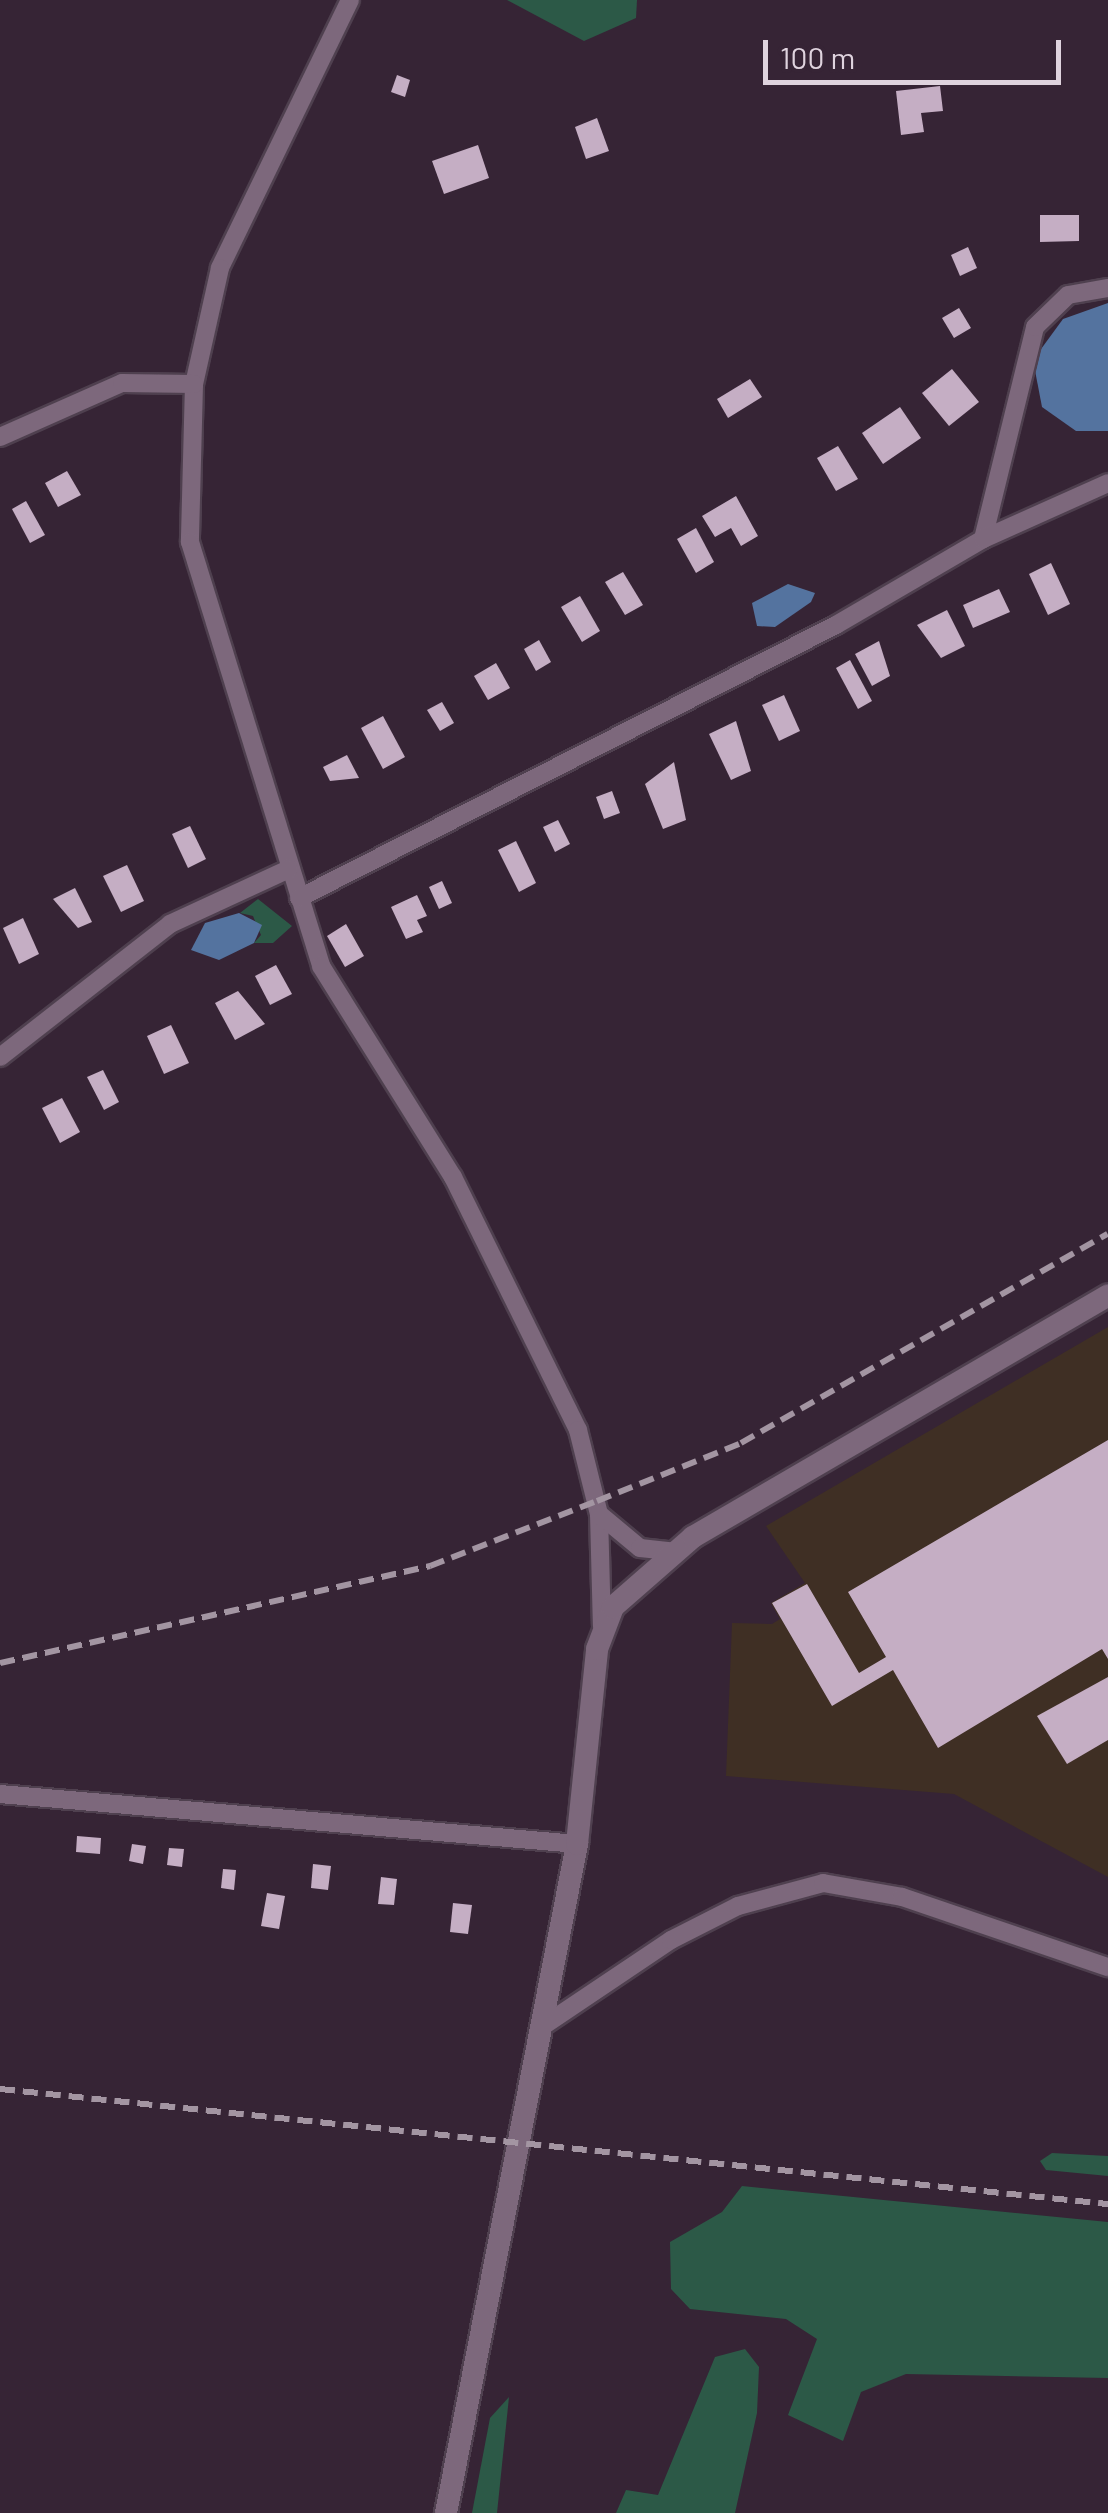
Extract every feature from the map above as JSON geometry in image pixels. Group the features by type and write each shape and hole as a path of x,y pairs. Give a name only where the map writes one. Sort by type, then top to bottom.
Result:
{"street":[{"path":"350,0 220,268 194,384 190,542 199,594 321,966 452,1177 544,1347 600,1514 602,1627 577,1844 446,2513"},
{"path":"982,539 1035,327 1068,295 1108,288"},
{"path":"0,436 122,383 194,384"},
{"path":"299,898 836,624 982,539 1108,483"},
{"path":"0,1058 170,924 289,868"},
{"path":"602,1627 625,1590 670,1551 1108,1296"},
{"path":"600,1514 640,1548 670,1551"},
{"path":"0,1794 577,1844"},
{"path":"543,2026 688,1932 823,1883 902,1897 1108,1967"}],"shaded area":[{"path":"1108,1327 1108,1877 954,1794 726,1776 732,1623 772,1624 780,1619 771,1603 805,1583 766,1526"}],"green space":[{"path":"507,0 637,0 636,18 584,41"},
{"path":"258,899 292,926 273,943 254,943 261,935 253,916 240,913"},
{"path":"1052,2153 1108,2156 1108,2176 1046,2170 1040,2161"},
{"path":"742,2186 1108,2222 1108,2378 906,2374 861,2392 843,2441 788,2415 817,2339 786,2319 690,2309 671,2289 670,2242 722,2212"},
{"path":"745,2349 759,2367 757,2413 735,2513 616,2513 626,2490 658,2495 715,2357"},
{"path":"509,2397 497,2513 472,2513 490,2418"}],"water":[{"path":"1108,303 1108,431 1076,431 1042,407 1033,360 1063,319"},
{"path":"788,584 815,593 811,602 775,627 757,626 752,603"},
{"path":"239,913 262,925 254,943 219,960 191,950 205,923"}],"building":[{"path":"397,75 410,80 405,97 391,92"},
{"path":"940,86 943,111 921,113 924,132 901,135 896,91"},
{"path":"597,118 609,151 586,159 575,127"},
{"path":"478,145 489,178 444,194 432,161"},
{"path":"1040,215 1079,215 1079,241 1040,242"},
{"path":"968,247 977,268 960,276 951,255"},
{"path":"959,308 971,328 954,338 942,318"},
{"path":"952,369 979,402 949,426 922,393"},
{"path":"750,379 762,397 728,418 717,399"},
{"path":"900,407 921,438 883,464 862,433"},
{"path":"838,446 858,479 836,491 817,458"},
{"path":"67,471 81,495 58,507 45,483"},
{"path":"736,496 758,536 741,546 731,528 715,537 702,516"},
{"path":"26,501 45,535 30,543 12,509"},
{"path":"696,528 714,562 696,573 677,539"},
{"path":"1051,563 1070,604 1048,615 1029,574"},
{"path":"623,572 643,605 625,615 605,582"},
{"path":"999,589 1010,612 973,628 963,605"},
{"path":"580,596 600,631 582,642 561,607"},
{"path":"947,610 965,646 941,658 917,625"},
{"path":"539,640 551,662 536,671 524,649"},
{"path":"879,641 890,676 872,686 855,654"},
{"path":"850,660 872,701 858,709 836,668"},
{"path":"496,663 510,688 488,700 474,676"},
{"path":"784,695 800,731 779,741 762,705"},
{"path":"442,702 454,723 440,731 427,710"},
{"path":"383,716 405,757 383,769 361,728"},
{"path":"736,721 751,771 731,780 709,734"},
{"path":"347,755 359,778 330,781 323,767"},
{"path":"674,762 686,820 663,829 645,784"},
{"path":"612,791 620,813 604,819 596,797"},
{"path":"558,820 570,844 555,852 543,827"},
{"path":"190,826 206,859 188,868 172,834"},
{"path":"516,841 536,883 519,892 498,850"},
{"path":"127,865 144,901 121,912 103,876"},
{"path":"442,881 452,903 439,909 429,887"},
{"path":"75,888 92,922 78,928 53,899"},
{"path":"417,895 427,916 417,920 423,932 406,939 391,907"},
{"path":"23,918 39,954 19,964 3,928"},
{"path":"346,924 364,956 345,967 327,936"},
{"path":"276,965 292,994 270,1005 255,976"},
{"path":"238,991 265,1024 235,1040 215,1003"},
{"path":"171,1025 189,1063 164,1074 147,1036"},
{"path":"103,1070 119,1102 104,1110 87,1077"},
{"path":"62,1098 80,1132 60,1143 42,1108"},
{"path":"1108,1440 1108,1659 1102,1649 938,1748 893,1670 832,1706 772,1603 807,1584 859,1673 886,1657 848,1592"},
{"path":"1108,1677 1108,1740 1067,1764 1037,1716"},
{"path":"77,1836 101,1838 100,1854 76,1852"},
{"path":"132,1844 146,1846 143,1864 129,1861"},
{"path":"169,1848 184,1849 182,1867 167,1865"},
{"path":"313,1864 331,1866 328,1890 311,1888"},
{"path":"223,1869 236,1870 234,1890 221,1888"},
{"path":"381,1877 397,1879 394,1905 378,1904"},
{"path":"267,1893 285,1896 279,1929 261,1926"},
{"path":"453,1903 472,1905 468,1934 450,1932"}],"railway":[{"path":"0,1663 430,1566 741,1443 1108,1234"},
{"path":"0,2089 1108,2204"}]}
